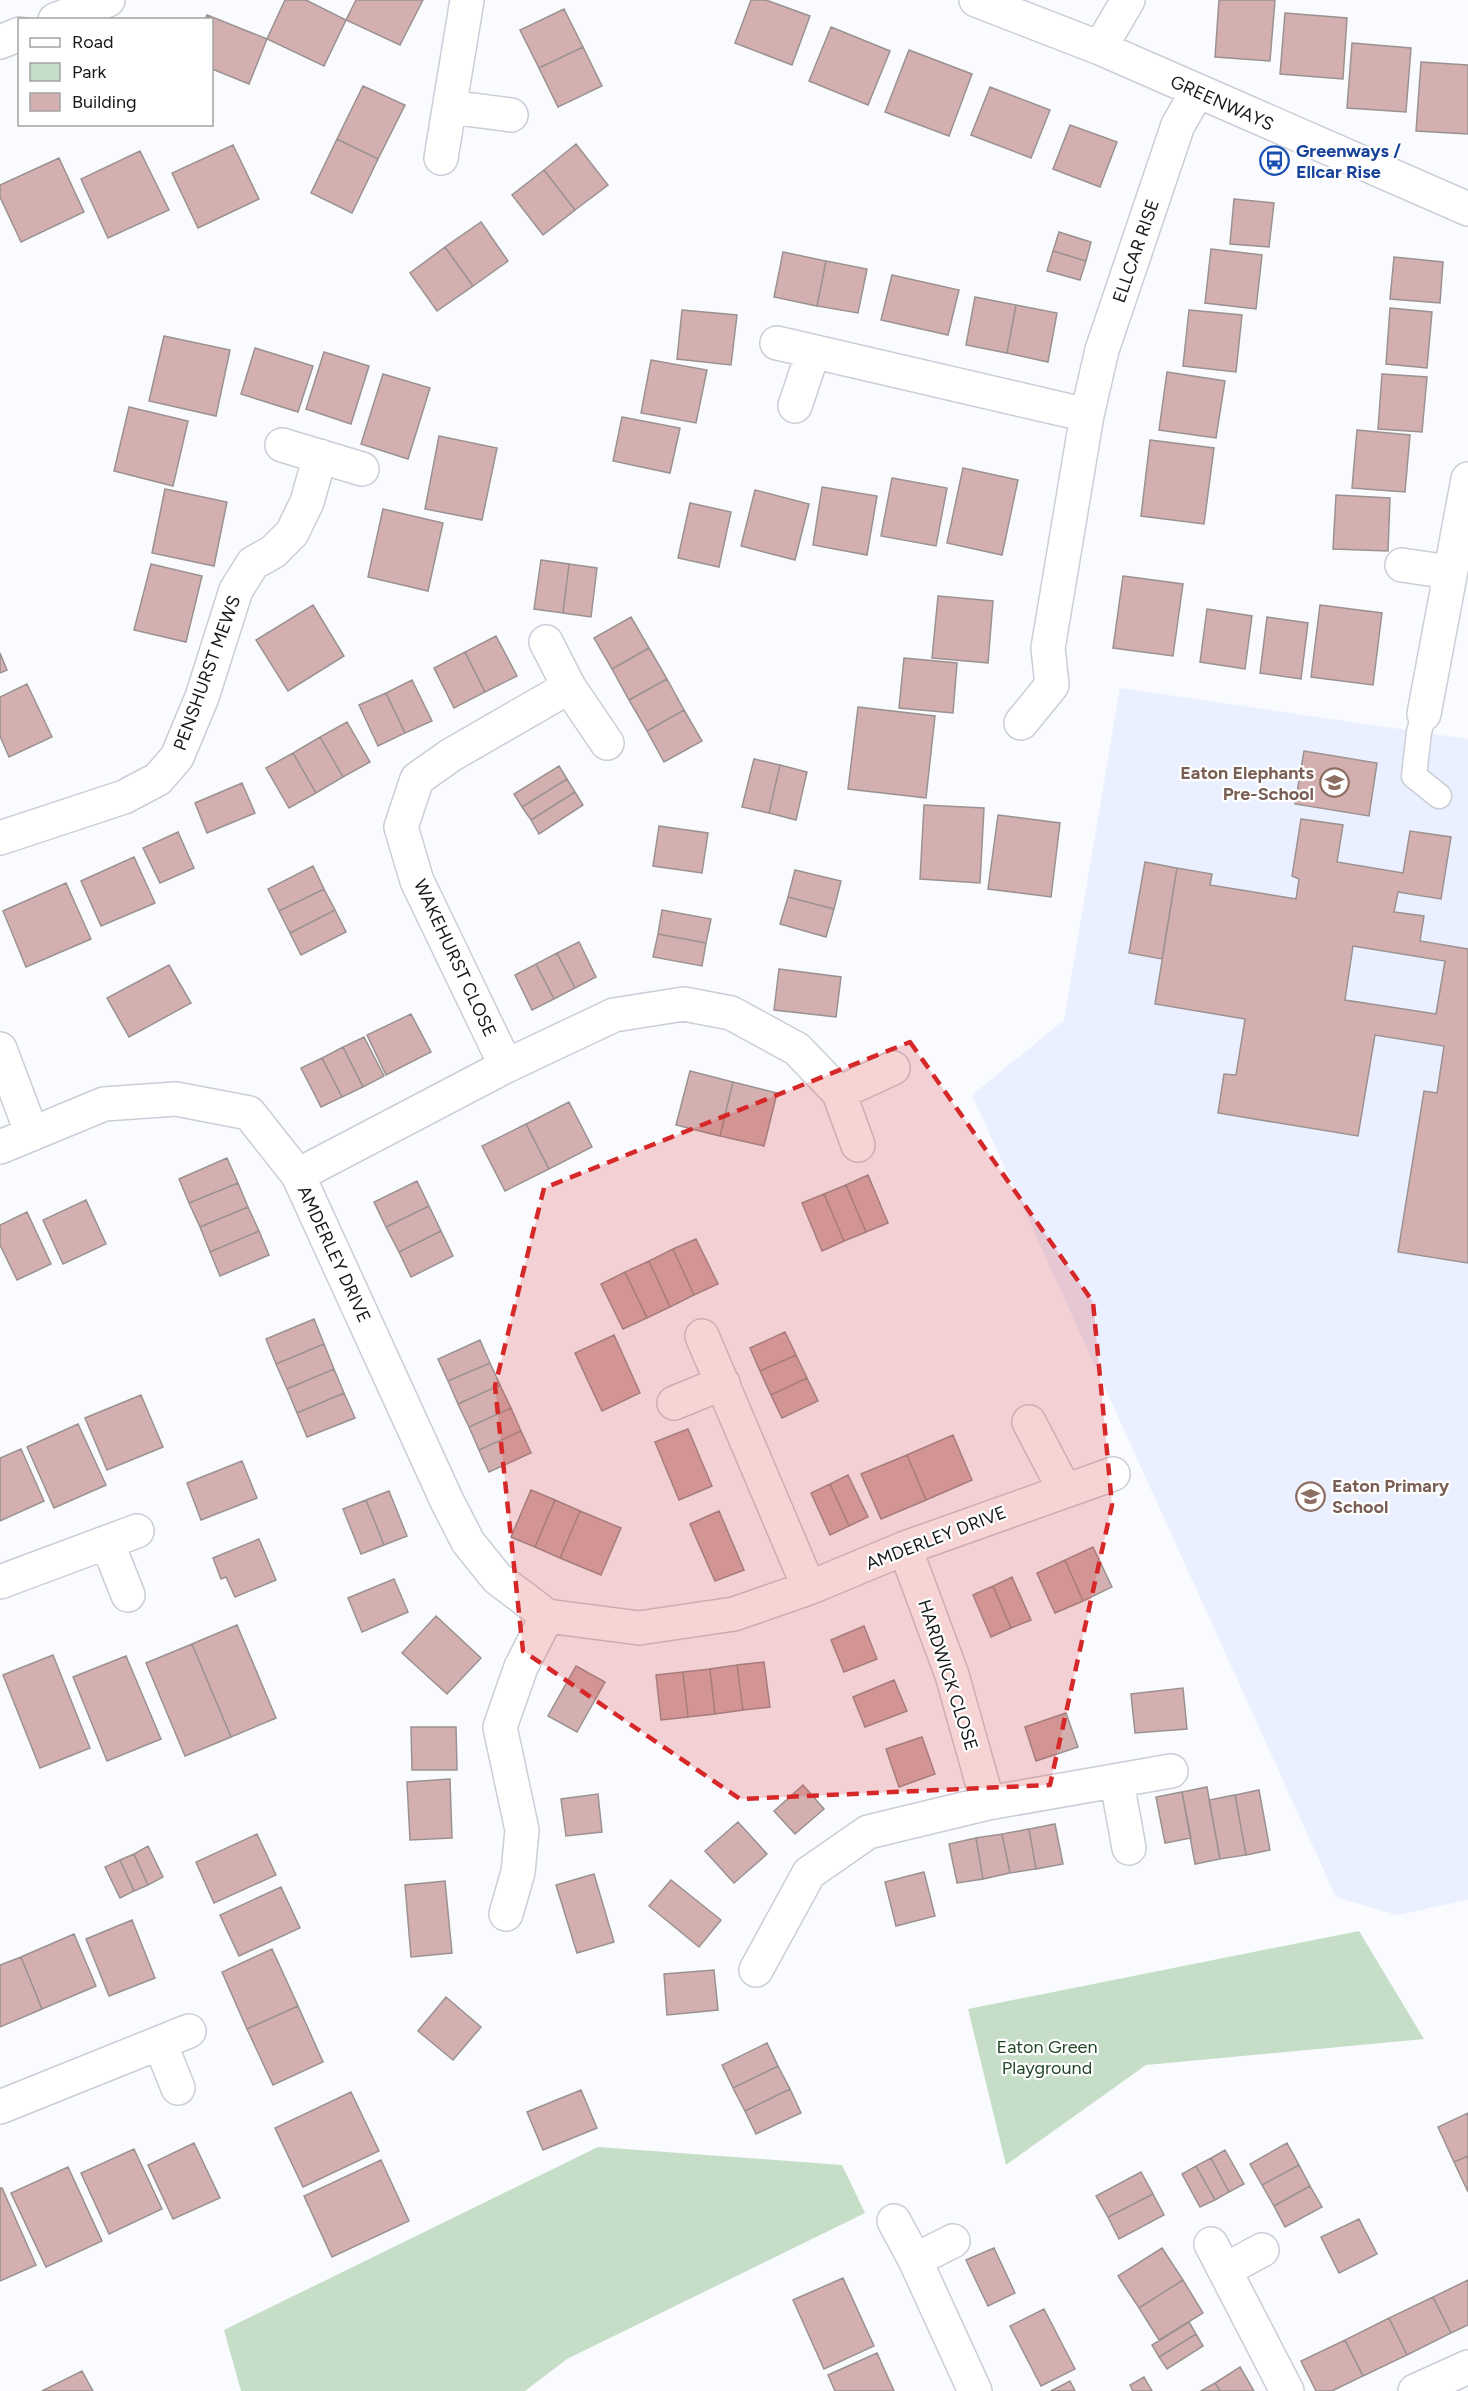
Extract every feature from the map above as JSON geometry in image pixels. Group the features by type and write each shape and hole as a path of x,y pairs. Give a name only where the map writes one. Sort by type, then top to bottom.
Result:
{"street":[{"path":"59,18 108,0"},
{"path":"441,158 467,0"},
{"name":"GREENWAYS","path":"976,0 1100,48 1468,209"},
{"path":"1100,48 1128,0"},
{"path":"0,42 18,35"},
{"name":"ELLCAR RISE","path":"1021,723 1063,692 1048,648 1087,415 1102,350 1178,125 1197,92"},
{"path":"450,107 511,115"},
{"path":"777,343 1087,415"},
{"path":"795,406 813,352"},
{"path":"282,445 362,469"},
{"name":"PENSHURST MEWS","path":"0,838 124,797 158,779 177,757 202,696 236,590 253,563 273,552 292,533 307,502 320,456"},
{"path":"1424,714 1468,479"},
{"path":"1402,565 1449,572"},
{"path":"546,642 569,687 607,743"},
{"name":"WAKEHURST CLOSE","path":"506,1066 417,881 401,827 417,779 451,755 569,687"},
{"path":"298,1175 506,1066 614,1016 684,1004 731,1013 797,1049 839,1093 858,1145"},
{"path":"0,1049 32,1134"},
{"path":"839,1093 893,1068"},
{"name":"AMDERLEY DRIVE","path":"0,1147 104,1104 176,1099 249,1113 298,1175 447,1501 468,1542 497,1578 546,1616 639,1628 734,1614 809,1588 905,1548 1113,1474"},
{"path":"702,1336 809,1588"},
{"path":"674,1403 723,1383"},
{"path":"1029,1422 1065,1491"},
{"path":"0,1582 137,1531"},
{"path":"107,1542 128,1595"},
{"name":"HARDWICK CLOSE","path":"905,1548 952,1675 988,1803"},
{"path":"506,1914 518,1872 522,1830 500,1727 521,1667 546,1616"},
{"path":"756,1970 809,1873 868,1832 988,1803 1171,1771"},
{"path":"1117,1782 1130,1848"},
{"path":"0,2107 175,2037 178,2088"},
{"path":"894,2221 915,2260 975,2391"},
{"path":"915,2260 952,2241"},
{"path":"1262,2250 1218,2257 1287,2391"},
{"path":"1415,2391 1468,2367"}],"lane":[{"path":"1424,714 1419,732 1414,776 1439,796"}],"highlighted area":[{"path":"910,1042 1093,1302 1112,1505 1050,1785 740,1799 523,1651 495,1386 544,1188"}],"shaded area":[{"name":"Eaton Primary School","path":"1120,688 1468,739 1468,1900 1397,1915 1336,1897 972,1095 1064,1020"}],"green space":[{"name":"Eaton Green Playground","path":"1359,1931 1424,2039 1146,2065 1006,2165 968,2009"},
{"path":"598,2147 842,2165 865,2213 567,2359 525,2391 241,2391 224,2330"}],"building":[{"path":"285,0 306,0 346,20 324,66 267,39"},
{"path":"356,0 423,0 400,45 346,20"},
{"path":"751,0 766,0 810,16 792,65 735,43"},
{"path":"1219,0 1275,0 1270,61 1215,57"},
{"path":"564,9 583,47 539,68 520,30"},
{"path":"1285,13 1347,18 1343,79 1280,74"},
{"path":"207,15 267,39 249,84 213,69 213,18 206,18"},
{"path":"831,27 890,51 868,105 809,81"},
{"path":"1352,43 1411,48 1406,112 1347,108"},
{"path":"583,47 602,86 558,107 539,68"},
{"path":"909,50 972,74 949,136 885,112"},
{"path":"1421,62 1468,65 1468,134 1416,131"},
{"path":"363,86 405,105 378,159 337,139"},
{"path":"990,87 1050,110 1031,158 971,135"},
{"path":"1070,125 1117,142 1100,187 1053,169"},
{"path":"337,139 378,159 352,213 311,193"},
{"path":"576,144 608,185 575,210 544,170"},
{"path":"233,145 259,199 198,228 172,173"},
{"path":"140,151 169,210 108,238 81,179"},
{"path":"59,158 84,212 21,242 0,197 0,185"},
{"path":"544,170 575,210 543,235 512,195"},
{"path":"1234,199 1274,203 1269,247 1230,244"},
{"path":"481,222 508,261 473,286 445,247"},
{"path":"1059,232 1091,242 1086,261 1053,251"},
{"path":"445,247 473,286 437,311 410,273"},
{"path":"1211,249 1262,255 1256,309 1205,303"},
{"path":"1053,251 1086,261 1080,280 1047,271"},
{"path":"783,252 826,261 817,306 774,297"},
{"path":"1394,257 1443,262 1440,303 1390,299"},
{"path":"826,261 867,269 858,313 817,306"},
{"path":"892,275 959,290 948,335 881,320"},
{"path":"975,297 1016,305 1007,353 966,345"},
{"path":"1016,305 1057,313 1048,362 1007,353"},
{"path":"1390,308 1432,312 1427,368 1386,364"},
{"path":"682,310 737,315 731,365 677,359"},
{"path":"1189,310 1242,315 1236,372 1183,366"},
{"path":"164,336 230,350 216,416 149,401"},
{"path":"255,348 313,366 298,412 241,394"},
{"path":"324,352 369,366 351,424 306,409"},
{"path":"651,360 707,370 696,423 641,413"},
{"path":"1167,372 1225,381 1216,438 1159,430"},
{"path":"383,374 430,388 408,459 361,444"},
{"path":"1382,374 1427,377 1422,432 1378,429"},
{"path":"129,407 188,421 173,486 114,471"},
{"path":"622,417 680,428 670,473 613,461"},
{"path":"1357,430 1410,435 1405,492 1352,488"},
{"path":"439,436 497,448 482,520 425,509"},
{"path":"1150,440 1214,448 1204,524 1141,516"},
{"path":"963,468 1018,480 1002,555 947,543"},
{"path":"892,478 947,488 936,546 881,536"},
{"path":"822,487 877,496 867,555 813,545"},
{"path":"165,489 227,502 214,566 152,553"},
{"path":"755,490 809,504 795,560 741,546"},
{"path":"1336,495 1390,498 1388,551 1333,549"},
{"path":"690,503 731,512 719,567 678,558"},
{"path":"383,509 443,523 428,591 368,577"},
{"path":"541,560 569,564 563,613 534,609"},
{"path":"151,564 202,576 186,642 134,630"},
{"path":"569,564 597,568 591,617 563,613"},
{"path":"1123,576 1183,584 1173,656 1113,648"},
{"path":"938,596 993,601 988,663 932,658"},
{"path":"313,605 344,656 288,691 256,640"},
{"path":"1320,605 1382,613 1373,685 1311,677"},
{"path":"1207,609 1252,616 1245,669 1200,662"},
{"path":"631,617 649,648 612,669 594,638"},
{"path":"1267,617 1308,623 1301,679 1260,673"},
{"path":"496,636 517,676 485,692 465,652"},
{"path":"649,648 667,679 629,700 612,669"},
{"path":"465,652 485,692 454,708 434,668"},
{"path":"0,653 7,670 0,673"},
{"path":"904,658 957,663 953,713 899,708"},
{"path":"667,679 684,710 647,731 629,700"},
{"path":"412,680 432,721 405,733 386,693"},
{"path":"27,684 52,737 9,757 0,736 0,697"},
{"path":"386,693 405,733 378,746 359,705"},
{"path":"858,707 935,716 926,798 848,789"},
{"path":"684,710 702,741 664,762 647,731"},
{"path":"347,722 370,762 343,777 320,737"},
{"path":"320,737 343,777 316,793 293,753"},
{"path":"1304,751 1377,763 1369,816 1295,804"},
{"path":"293,753 316,793 289,808 266,768"},
{"path":"754,759 780,765 769,813 742,807"},
{"path":"780,765 807,772 796,820 769,813"},
{"path":"559,766 567,779 522,807 514,794"},
{"path":"567,779 575,792 531,820 522,807"},
{"path":"242,783 255,813 207,833 195,803"},
{"path":"575,792 583,805 539,834 531,820"},
{"path":"924,805 984,808 980,883 920,879"},
{"path":"998,815 1060,823 1051,897 988,889"},
{"path":"1301,819 1343,825 1337,862 1403,873 1410,831 1451,837 1441,899 1398,892 1394,912 1424,916 1420,941 1468,949 1468,1263 1398,1252 1424,1091 1437,1093 1444,1046 1375,1035 1358,1136 1218,1113 1224,1074 1236,1075 1245,1019 1155,1004 1177,868 1212,874 1210,885 1296,899 1299,879 1292,876","holes":["1353,946 1445,961 1436,1014 1345,1000"]},
{"path":"659,826 708,833 702,873 653,866"},
{"path":"178,832 194,868 160,883 143,848"},
{"path":"134,857 155,903 101,926 81,881"},
{"path":"1145,862 1177,868 1162,959 1129,953"},
{"path":"313,866 324,889 279,911 268,889"},
{"path":"795,870 841,881 834,909 788,897"},
{"path":"66,883 91,939 26,967 3,911"},
{"path":"324,889 335,910 290,933 279,911"},
{"path":"788,897 834,909 826,937 780,924"},
{"path":"335,910 346,932 301,955 290,933"},
{"path":"662,910 711,919 706,943 658,934"},
{"path":"658,934 706,943 702,966 653,957"},
{"path":"579,942 596,977 575,988 557,953"},
{"path":"557,953 575,988 554,999 536,964"},
{"path":"536,964 554,999 532,1010 515,975"},
{"path":"169,965 191,1003 129,1037 107,998"},
{"path":"779,969 841,977 836,1017 774,1010"},
{"path":"411,1014 431,1052 386,1075 367,1035"},
{"path":"364,1037 384,1076 363,1087 343,1047"},
{"path":"343,1047 363,1087 342,1097 322,1058"},
{"path":"322,1058 342,1097 321,1107 301,1068"},
{"path":"690,1071 733,1082 720,1136 676,1125"},
{"path":"733,1082 777,1093 764,1146 720,1136"},
{"path":"569,1102 592,1147 549,1169 526,1124"},
{"path":"526,1124 549,1169 505,1191 482,1146"},
{"path":"227,1158 238,1183 189,1203 179,1179"},
{"path":"868,1175 888,1223 866,1232 846,1185"},
{"path":"417,1181 429,1206 386,1227 374,1202"},
{"path":"238,1183 248,1207 200,1227 189,1203"},
{"path":"846,1185 866,1232 844,1241 824,1194"},
{"path":"824,1194 844,1241 822,1251 802,1203"},
{"path":"86,1200 106,1244 63,1264 43,1220"},
{"path":"429,1206 441,1231 399,1252 386,1227"},
{"path":"248,1207 259,1231 210,1252 200,1227"},
{"path":"27,1212 51,1264 17,1280 0,1245 0,1225"},
{"path":"259,1231 269,1255 220,1276 210,1252"},
{"path":"441,1231 453,1256 411,1277 399,1252"},
{"path":"696,1239 718,1284 694,1295 673,1249"},
{"path":"673,1249 694,1295 670,1307 649,1261"},
{"path":"649,1261 670,1307 647,1318 625,1272"},
{"path":"625,1272 647,1318 623,1329 601,1284"},
{"path":"314,1319 324,1344 276,1364 266,1339"},
{"path":"785,1332 796,1355 760,1371 750,1348"},
{"path":"614,1335 640,1393 602,1411 575,1353"},
{"path":"480,1340 490,1363 448,1381 438,1359"},
{"path":"324,1344 334,1369 287,1389 276,1364"},
{"path":"796,1355 807,1378 771,1395 760,1371"},
{"path":"490,1363 500,1385 458,1404 448,1381"},
{"path":"334,1369 344,1393 297,1413 287,1389"},
{"path":"807,1378 818,1401 782,1418 771,1395"},
{"path":"500,1385 511,1408 469,1427 458,1404"},
{"path":"344,1393 355,1418 307,1437 297,1413"},
{"path":"141,1395 163,1447 107,1470 85,1418"},
{"path":"511,1408 521,1431 479,1450 469,1427"},
{"path":"78,1424 106,1485 54,1508 27,1447"},
{"path":"688,1429 712,1486 679,1500 655,1442"},
{"path":"521,1431 531,1453 489,1472 479,1450"},
{"path":"953,1435 972,1480 926,1500 907,1455"},
{"path":"21,1449 44,1501 0,1521 0,1458"},
{"path":"907,1455 926,1500 881,1519 861,1474"},
{"path":"242,1461 257,1498 201,1520 187,1483"},
{"path":"848,1475 868,1517 849,1526 830,1484"},
{"path":"830,1484 849,1526 830,1535 811,1493"},
{"path":"531,1490 555,1500 535,1547 511,1537"},
{"path":"389,1491 407,1536 384,1545 366,1500"},
{"path":"366,1500 384,1545 361,1554 343,1509"},
{"path":"555,1500 580,1511 560,1558 535,1547"},
{"path":"580,1511 621,1528 601,1575 560,1558"},
{"path":"719,1511 744,1570 715,1581 690,1524"},
{"path":"259,1539 276,1580 235,1597 226,1577 221,1579 213,1558"},
{"path":"1093,1547 1112,1587 1083,1601 1065,1560"},
{"path":"1065,1560 1083,1601 1055,1613 1037,1573"},
{"path":"1012,1577 1031,1620 1011,1628 993,1586"},
{"path":"394,1579 408,1612 362,1632 348,1598"},
{"path":"993,1586 1011,1628 991,1637 973,1595"},
{"path":"436,1616 481,1658 447,1694 402,1653"},
{"path":"237,1625 276,1718 231,1737 192,1644"},
{"path":"864,1626 877,1659 844,1672 831,1640"},
{"path":"192,1644 231,1737 185,1756 146,1663"},
{"path":"53,1655 90,1748 40,1768 3,1675"},
{"path":"126,1656 161,1739 107,1761 73,1677"},
{"path":"764,1662 770,1707 743,1710 737,1665"},
{"path":"737,1665 743,1710 715,1714 710,1669"},
{"path":"576,1666 605,1682 577,1732 548,1716"},
{"path":"710,1669 715,1714 688,1717 683,1672"},
{"path":"683,1672 688,1717 661,1720 656,1675"},
{"path":"894,1680 907,1711 865,1727 853,1697"},
{"path":"1183,1688 1187,1729 1135,1733 1131,1694"},
{"path":"1066,1713 1078,1747 1036,1761 1025,1727"},
{"path":"411,1727 456,1727 457,1770 412,1770"},
{"path":"922,1737 935,1774 899,1787 886,1749"},
{"path":"450,1779 452,1838 410,1840 407,1782"},
{"path":"803,1785 824,1809 795,1834 774,1811"},
{"path":"1207,1787 1220,1859 1195,1864 1182,1792"},
{"path":"1259,1790 1270,1850 1246,1855 1235,1795"},
{"path":"1182,1792 1191,1838 1165,1843 1156,1797"},
{"path":"598,1794 602,1832 566,1836 561,1799"},
{"path":"1235,1795 1246,1855 1220,1859 1209,1800"},
{"path":"738,1822 767,1854 734,1883 705,1851"},
{"path":"1055,1824 1063,1864 1036,1869 1029,1829"},
{"path":"1029,1829 1036,1869 1010,1873 1002,1834"},
{"path":"257,1834 276,1875 214,1903 196,1862"},
{"path":"1002,1834 1010,1873 983,1879 976,1838"},
{"path":"976,1838 983,1879 957,1883 949,1844"},
{"path":"148,1846 163,1877 148,1885 134,1854"},
{"path":"134,1854 148,1885 134,1891 120,1860"},
{"path":"120,1860 134,1891 120,1898 105,1867"},
{"path":"924,1872 935,1916 896,1926 885,1882"},
{"path":"594,1874 614,1942 577,1953 556,1885"},
{"path":"671,1880 721,1920 699,1947 649,1906"},
{"path":"445,1881 452,1953 411,1957 405,1885"},
{"path":"281,1887 300,1928 239,1956 220,1915"},
{"path":"132,1920 155,1978 109,1996 86,1939"},
{"path":"74,1934 96,1986 42,2009 21,1957"},
{"path":"272,1949 298,2006 247,2029 222,1972"},
{"path":"21,1957 42,2009 0,2027 0,1965"},
{"path":"714,1970 718,2010 667,2015 664,1974"},
{"path":"446,1997 481,2027 453,2060 418,2031"},
{"path":"298,2006 323,2062 273,2085 247,2029"},
{"path":"767,2043 778,2066 733,2088 722,2065"},
{"path":"778,2066 790,2089 745,2111 733,2088"},
{"path":"790,2089 801,2113 756,2134 745,2111"},
{"path":"581,2090 597,2128 543,2150 527,2112"},
{"path":"351,2092 379,2151 303,2187 275,2128"},
{"path":"1468,2113 1468,2156 1454,2162 1438,2127"},
{"path":"194,2143 220,2198 173,2219 148,2165"},
{"path":"1287,2143 1299,2165 1262,2185 1250,2164"},
{"path":"134,2149 162,2209 109,2234 81,2173"},
{"path":"1225,2150 1244,2184 1229,2192 1211,2158"},
{"path":"1468,2156 1468,2192 1454,2162"},
{"path":"1211,2158 1229,2192 1215,2200 1196,2166"},
{"path":"381,2160 409,2221 332,2257 304,2196"},
{"path":"1299,2165 1310,2186 1274,2206 1262,2185"},
{"path":"1196,2166 1215,2200 1200,2207 1182,2174"},
{"path":"68,2167 102,2241 46,2267 11,2193"},
{"path":"1141,2172 1153,2194 1108,2217 1096,2196"},
{"path":"1310,2186 1322,2207 1285,2227 1274,2206"},
{"path":"0,2188 2,2188 36,2265 0,2281"},
{"path":"1153,2194 1164,2215 1119,2239 1108,2217"},
{"path":"1359,2219 1377,2254 1339,2273 1321,2237"},
{"path":"994,2248 1015,2293 988,2306 966,2260"},
{"path":"1162,2248 1183,2280 1139,2308 1118,2276"},
{"path":"843,2278 874,2346 824,2369 793,2300"},
{"path":"1183,2280 1203,2313 1159,2340 1139,2308"},
{"path":"1468,2280 1468,2325 1451,2333 1433,2297"},
{"path":"1433,2297 1451,2333 1407,2355 1389,2318"},
{"path":"1044,2309 1075,2369 1041,2386 1010,2326"},
{"path":"1389,2318 1407,2355 1363,2376 1345,2340"},
{"path":"1189,2322 1196,2334 1159,2357 1152,2345"},
{"path":"1196,2334 1203,2346 1167,2369 1159,2357"},
{"path":"1345,2340 1363,2376 1332,2391 1316,2391 1301,2361"},
{"path":"877,2353 894,2391 835,2391 828,2375"},
{"path":"1240,2367 1254,2391 1220,2391 1215,2383"},
{"path":"82,2371 93,2391 42,2391"},
{"path":"1144,2377 1152,2391 1133,2391 1130,2385"},
{"path":"1070,2381 1075,2391 1051,2391"},
{"path":"1215,2383 1220,2391 1201,2391"}],"place":[{"name":"Greenways / Ellcar Rise","path":"1275,161"},
{"name":"Eaton Elephants Pre-School","path":"1335,783"},
{"name":"Eaton Primary School","path":"1311,1496"}]}
